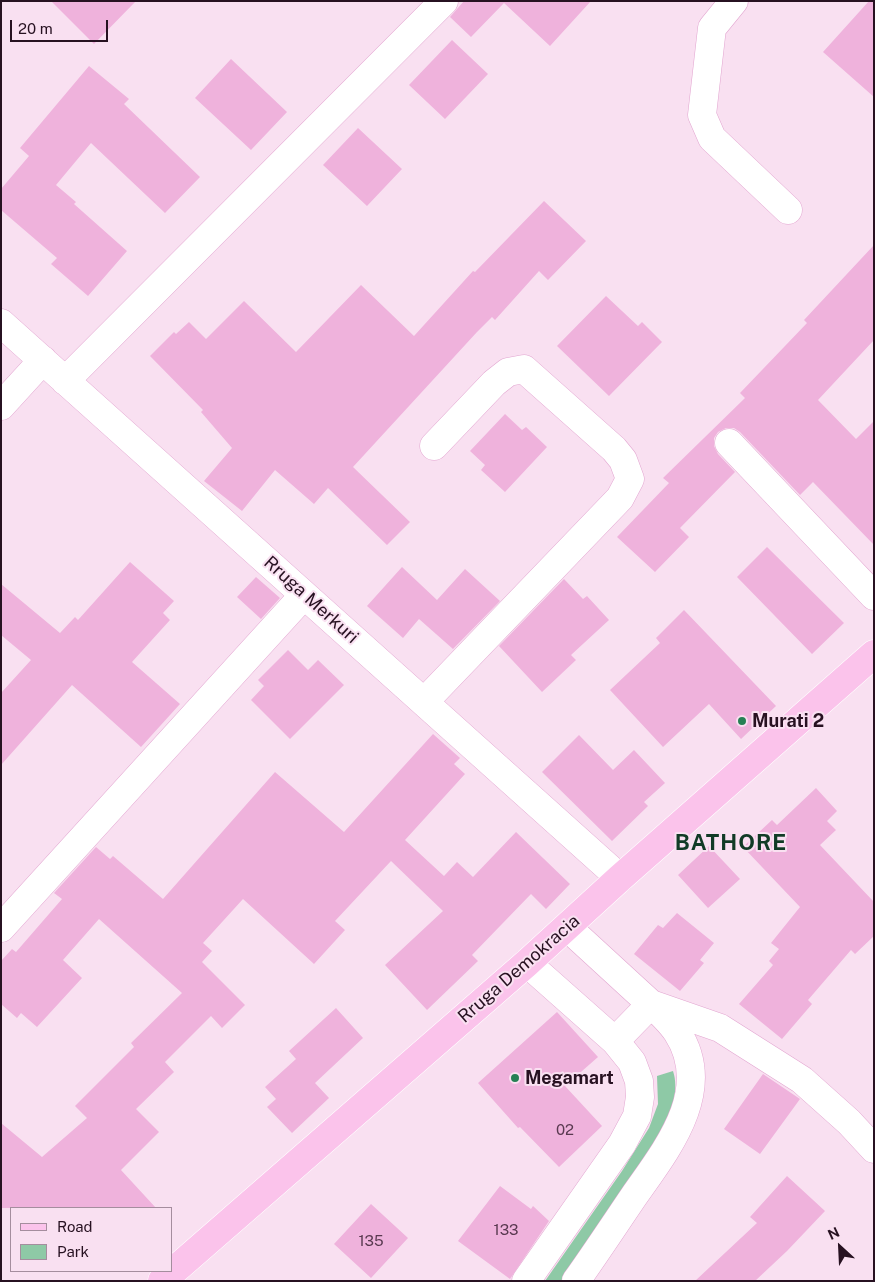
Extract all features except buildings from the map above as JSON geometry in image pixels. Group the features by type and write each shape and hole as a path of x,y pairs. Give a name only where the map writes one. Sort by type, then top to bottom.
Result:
{"main road":[{"name":"Rruga Demokracia","path":"162,1281 527,963 620,878 874,654"}],"street":[{"path":"65,381 444,1"},
{"path":"734,1 712,28 702,115 712,138 788,210"},
{"name":"Rruga Merkuri","path":"1,324 620,878"},
{"path":"1,406 43,360"},
{"path":"424,702 620,498 630,479 622,460 614,449 524,369 508,372 494,383 434,446"},
{"path":"728,444 874,596"},
{"path":"1,928 304,595"},
{"path":"567,927 651,1004 676,1031 684,1046 690,1064 691,1082 685,1113 672,1141 576,1281"},
{"path":"526,1281 622,1144 637,1116 640,1081 632,1062 614,1042 527,963"},
{"path":"614,1042 651,1004"},
{"path":"651,1004 720,1028 802,1080 848,1122 874,1149"}],"green space":[{"path":"673,1071 675,1092 667,1127 563,1281 545,1281 622,1171 649,1128 658,1104 657,1076"}],"place":[{"name":"Murati 2","path":"742,721"},
{"name":"Megamart","path":"515,1078"}],"district":[{"name":"BATHORE","path":"731,843"}]}
